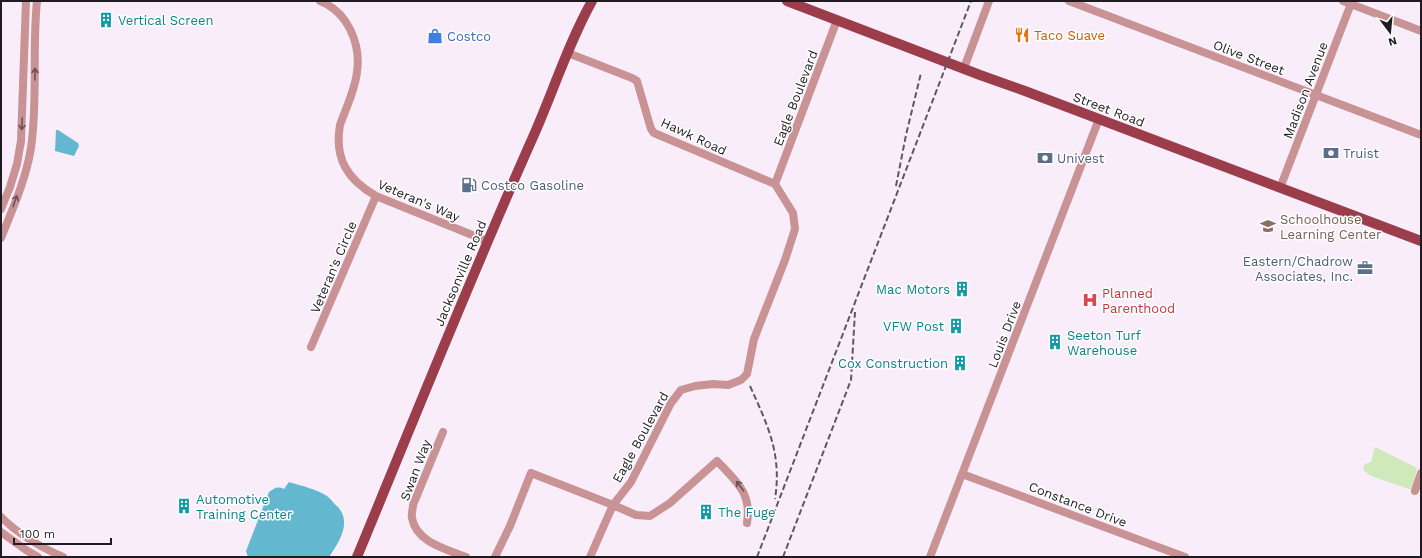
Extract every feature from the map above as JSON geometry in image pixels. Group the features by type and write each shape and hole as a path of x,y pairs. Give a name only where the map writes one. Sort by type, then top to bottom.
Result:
{"main road":[{"name":"Street Road","path":"787,1 964,68 980,76 1099,119 1421,241"},
{"name":"Jacksonville Road","path":"357,557 487,241 590,3"}],"street":[{"path":"1,209 17,164 21,141 26,1"},
{"path":"1,238 24,176 30,149 34,110 37,1"},
{"name":"Veteran's Way","path":"320,1 335,9 345,20 352,32 358,52 356,79 340,125 338,140 340,154 352,178 364,189 376,196 487,241"},
{"path":"964,68 989,1"},
{"name":"Olive Street","path":"1068,1 1421,135"},
{"path":"1348,2 1421,31"},
{"name":"Madison Avenue","path":"1280,188 1316,95 1348,2"},
{"name":"Eagle Boulevard","path":"590,557 613,505 631,482 671,403 681,390 695,386 713,384 728,386 741,380 747,374 754,339 786,260 795,229 793,213 775,184 837,20"},
{"name":"Hawk Road","path":"568,53 637,81 651,129 654,132 775,184"},
{"name":"Louis Drive","path":"930,557 1099,119"},
{"name":"Veteran's Circle","path":"311,347 376,196"},
{"name":"Swan Way","path":"443,432 413,505 412,518 418,532 428,541 466,557"},
{"path":"495,557 510,526 531,473 640,516 650,516 670,503 717,461 743,491 748,506 747,523"},
{"path":"1415,491 1421,473"},
{"name":"Constance Drive","path":"962,474 1185,557"},
{"path":"1,517 29,540 63,557"},
{"path":"1,532 38,557"}],"green space":[{"path":"1375,447 1417,468 1412,490 1371,476 1363,470 1365,464 1371,462"}],"water":[{"path":"56,130 78,143 79,146 74,156 55,151"},
{"path":"289,482 323,494 338,507 344,519 344,526 337,545 329,557 248,557 246,551 269,492 276,488 284,489"}],"railway":[{"path":"757,557 971,1"},
{"path":"896,186 906,135 921,73"},
{"path":"783,557 851,380 855,312"},
{"path":"750,386 768,427 775,454 777,468 775,499"}],"place":[{"name":"Vertical Screen","path":"106,20"},
{"name":"Taco Suave","path":"1022,35"},
{"name":"Costco","path":"435,36"},
{"name":"Truist","path":"1331,153"},
{"name":"Univest","path":"1045,158"},
{"name":"Costco Gasoline","path":"469,185"},
{"name":"Schoolhouse Learning Center","path":"1268,226"},
{"name":"Eastern/Chadrow Associates, Inc.","path":"1365,268"},
{"name":"Mac Motors","path":"962,289"},
{"name":"Planned Parenthood","path":"1090,300"},
{"name":"VFW Post","path":"956,326"},
{"name":"Seeton Turf Warehouse","path":"1055,342"},
{"name":"Cox Construction","path":"960,363"},
{"name":"Automotive Training Center","path":"184,506"},
{"name":"The Fuge","path":"706,512"}]}
